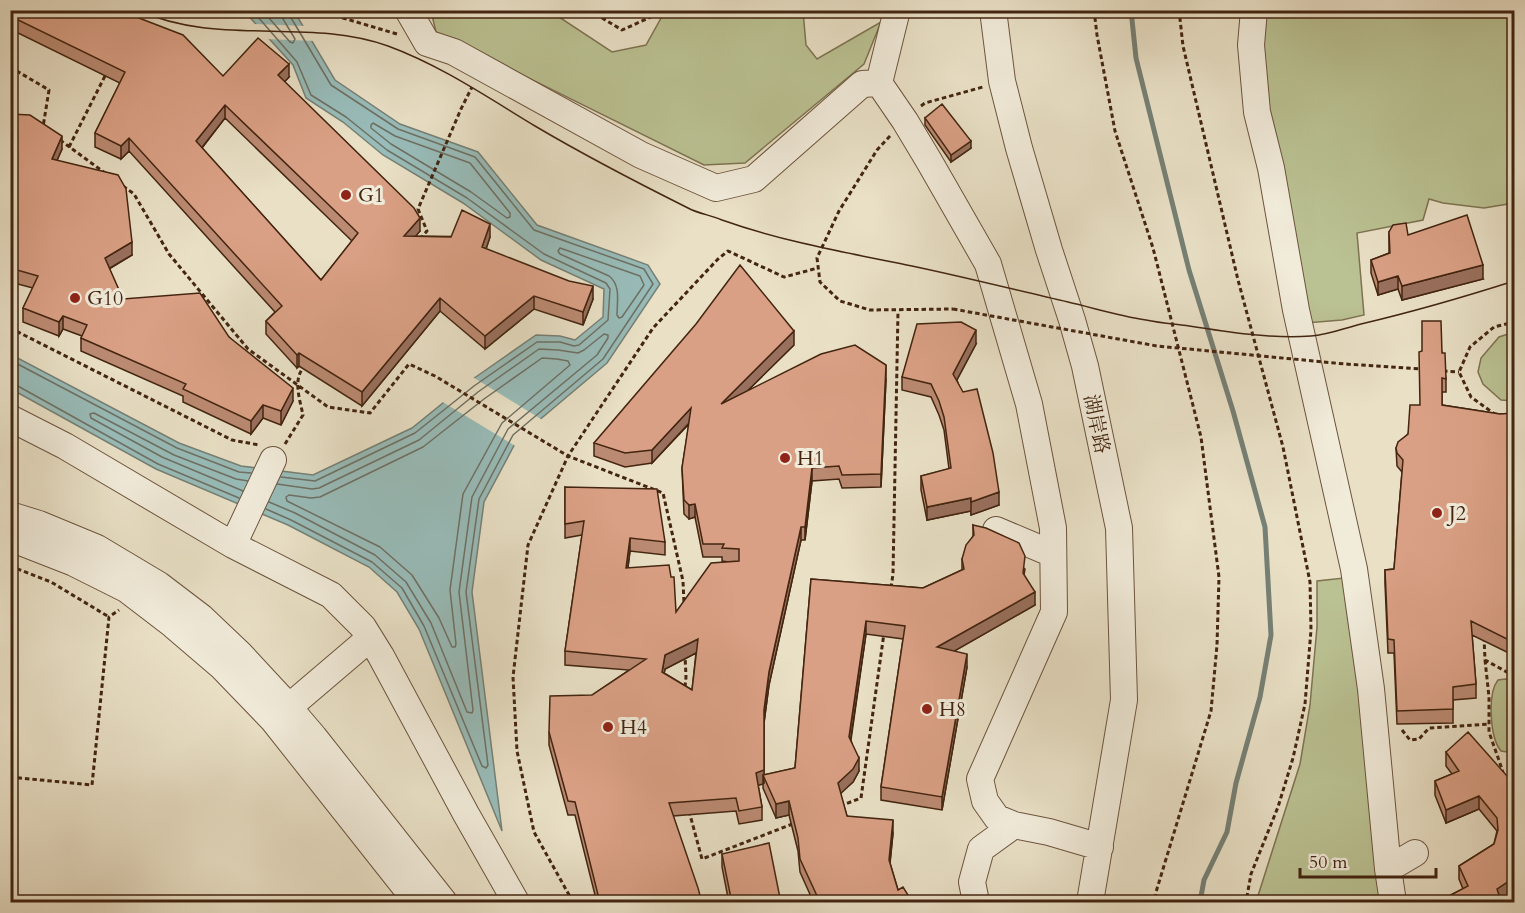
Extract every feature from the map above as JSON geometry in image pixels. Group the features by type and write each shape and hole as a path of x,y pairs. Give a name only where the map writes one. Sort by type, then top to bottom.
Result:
{"street":[{"path":"408,10 427,43 454,52 641,155 716,188 754,179 862,84 879,83"},
{"path":"897,10 879,83 905,121 988,264 1029,404 1053,528 1053,612 980,779 985,801 997,818 1014,825 1049,832 1100,847"},
{"name":"湖岸路","path":"993,10 1002,81 1022,159 1085,366 1119,528 1124,700 1090,903"},
{"path":"1254,10 1251,45 1257,112 1271,168 1296,310 1356,536 1354,569 1371,689 1393,903"},
{"path":"10,418 65,446 232,545 331,595 363,627 381,656 516,903"},
{"path":"232,545 267,453"},
{"path":"10,514 98,548 159,585 201,617 289,707 444,903"},
{"path":"996,530 1053,554"},
{"path":"10,538 74,562 126,589 221,666 273,720 417,903"},
{"path":"289,707 370,638"},
{"path":"976,903 972,882 981,849 1014,825"},
{"path":"1388,869 1415,853"}],"path":[{"path":"345,10 343,18 427,43"},
{"path":"590,10 622,30 653,16 656,10"},
{"path":"1094,10 1096,35 1115,131 1153,248 1201,437 1219,577 1217,645 1211,711 1156,891 1155,903"},
{"path":"1179,10 1185,57 1238,280 1283,447 1310,582 1311,630 1305,704 1293,758 1281,797 1251,874 1246,903"},
{"path":"10,67 49,90 43,127"},
{"path":"69,147 107,74"},
{"path":"1002,81 925,103 877,150 851,189 817,258 820,282 840,301 870,310 953,309 1157,346 1346,364 1426,369"},
{"path":"420,240 427,231 418,209 461,109"},
{"path":"60,140 106,174"},
{"path":"116,181 134,194 169,254 248,349 328,407 370,413 410,364 435,375 568,456 663,493 683,581 684,613"},
{"path":"573,903 534,832 517,751 513,677 528,545 568,456 653,328 718,259 728,252 784,277 818,268"},
{"path":"889,597 893,574 898,310"},
{"path":"1496,414 1471,397 1459,372 1470,347 1494,327 1515,322"},
{"path":"10,328 232,440 267,453 303,416 298,385 300,371 307,364"},
{"path":"1437,370 1459,372"},
{"path":"10,566 51,582 109,617"},
{"path":"10,777 92,785 109,617 137,597"},
{"path":"840,806 861,798 884,633"},
{"path":"1484,636 1489,697 1489,732 1505,777"},
{"path":"684,689 685,645"},
{"path":"1485,660 1515,676"},
{"path":"1402,730 1410,740 1419,739 1429,728 1490,724"},
{"path":"687,803 702,859 797,822"}],"green space":[{"path":"431,11 550,11 612,52 646,45 665,11 803,11 806,45 817,59 881,22 864,64 745,163 704,165 436,32"},
{"path":"1264,11 1514,11 1514,203 1484,208 1429,199 1423,220 1357,233 1364,315 1342,320 1306,323 1263,77"},
{"path":"1514,332 1514,401 1501,400 1483,384 1478,372 1481,358 1499,337"},
{"path":"1344,578 1370,783 1380,902 1256,902 1300,764 1310,705 1317,627 1317,581"},
{"path":"1498,680 1511,681 1514,686 1512,742 1507,752 1501,751 1497,745 1491,716 1492,695 1495,687"}],"water":[{"path":"244,11 294,11 335,80 400,124 478,152 537,225 648,265 660,284 607,363 518,438 484,502 472,592 502,831 419,629 397,592 369,567 288,525 156,469 11,389 10,354 179,443 241,466 313,475 412,428 470,381 536,335 560,336 575,340 603,317 604,289 541,260 463,203 383,155 343,122 306,98 293,65"}],"pier":[{"path":"252,24 306,26 315,41 265,39"},
{"path":"471,376 544,421 521,440 517,447 441,401"}],"building":[{"path":"10,10 127,10 126,13 183,35 223,76 258,38 289,64 278,75 414,208 420,218 404,236 451,237 462,210 490,224 482,247 569,281 593,286 583,312 534,296 485,336 440,298 362,392 299,353 297,355 266,321 282,306 129,138 121,146 95,133 125,72 10,16","holes":["225,105 358,233 321,280 196,141"]},
{"path":"942,104 971,141 951,155 925,118"},
{"name":"G10","path":"10,114 30,115 62,136 52,159 118,175 126,189 132,242 105,258 123,299 200,293 229,337 293,388 281,411 263,405 251,421 183,389 186,384 81,338 87,325 63,316 59,322 23,308 38,276 10,268"},
{"path":"1467,215 1483,265 1402,286 1398,276 1378,282 1371,260 1390,253 1389,232 1393,225 1406,223 1408,235"},
{"path":"740,265 794,331 721,404 821,354 855,345 886,365 881,474 842,475 839,466 812,468 805,527 801,527 769,672 764,710 764,770 756,773 762,807 739,811 736,798 669,803 702,903 600,903 575,802 568,801 549,732 550,696 592,695 646,659 565,651 584,521 565,524 565,487 657,489 665,542 630,538 626,568 669,565 671,577 674,577 676,612 711,563 739,561 739,549 722,548 724,544 703,544 695,504 689,505 684,500 682,468 691,408 652,450 625,453 594,443 696,324","holes":["698,639 692,690 662,672 665,655"]},
{"name":"J2","path":"1422,321 1441,321 1446,379 1442,378 1442,405 1500,414 1515,413 1515,643 1471,621 1476,684 1453,687 1453,709 1397,711 1394,640 1388,639 1385,570 1394,569 1403,460 1396,448 1398,442 1408,434 1410,405 1420,405 1419,352 1422,351"},
{"path":"961,322 976,330 953,374 963,392 977,389 993,453 999,492 971,502 971,498 927,507 921,476 951,468 944,417 931,384 902,377 917,324"},
{"path":"973,525 986,528 1019,543 1025,556 1023,573 1035,592 937,647 967,654 942,797 881,787 905,626 866,621 849,737 859,758 853,769 838,783 847,816 893,820 889,860 898,890 903,887 913,903 811,903 818,898 800,859 798,838 789,801 776,804 763,775 795,768 811,579 923,588 964,569 962,559 966,545 974,535"},
{"path":"1468,732 1515,785 1515,877 1497,889 1499,895 1495,903 1451,903 1449,896 1468,886 1459,866 1494,844 1498,830 1497,818 1479,796 1446,810 1435,781 1459,771 1446,752"},
{"path":"769,843 781,903 732,903 722,854"}],"waterway":[{"path":"1131,10 1136,58 1189,270 1233,411 1265,527 1271,635 1260,697 1236,783 1227,832 1204,880 1200,902"}],"tram line":[{"path":"138,10 168,21 199,27 326,33 388,46 445,72 572,147 696,212 792,241 912,266 1136,318 1250,334 1281,337 1311,336 1419,309 1514,281"}],"place":[{"name":"G1","path":"346,195"},
{"name":"G10","path":"75,298"},
{"name":"H1","path":"785,458"},
{"name":"J2","path":"1437,513"},
{"name":"H8","path":"927,709"},
{"name":"H4","path":"608,727"}]}
